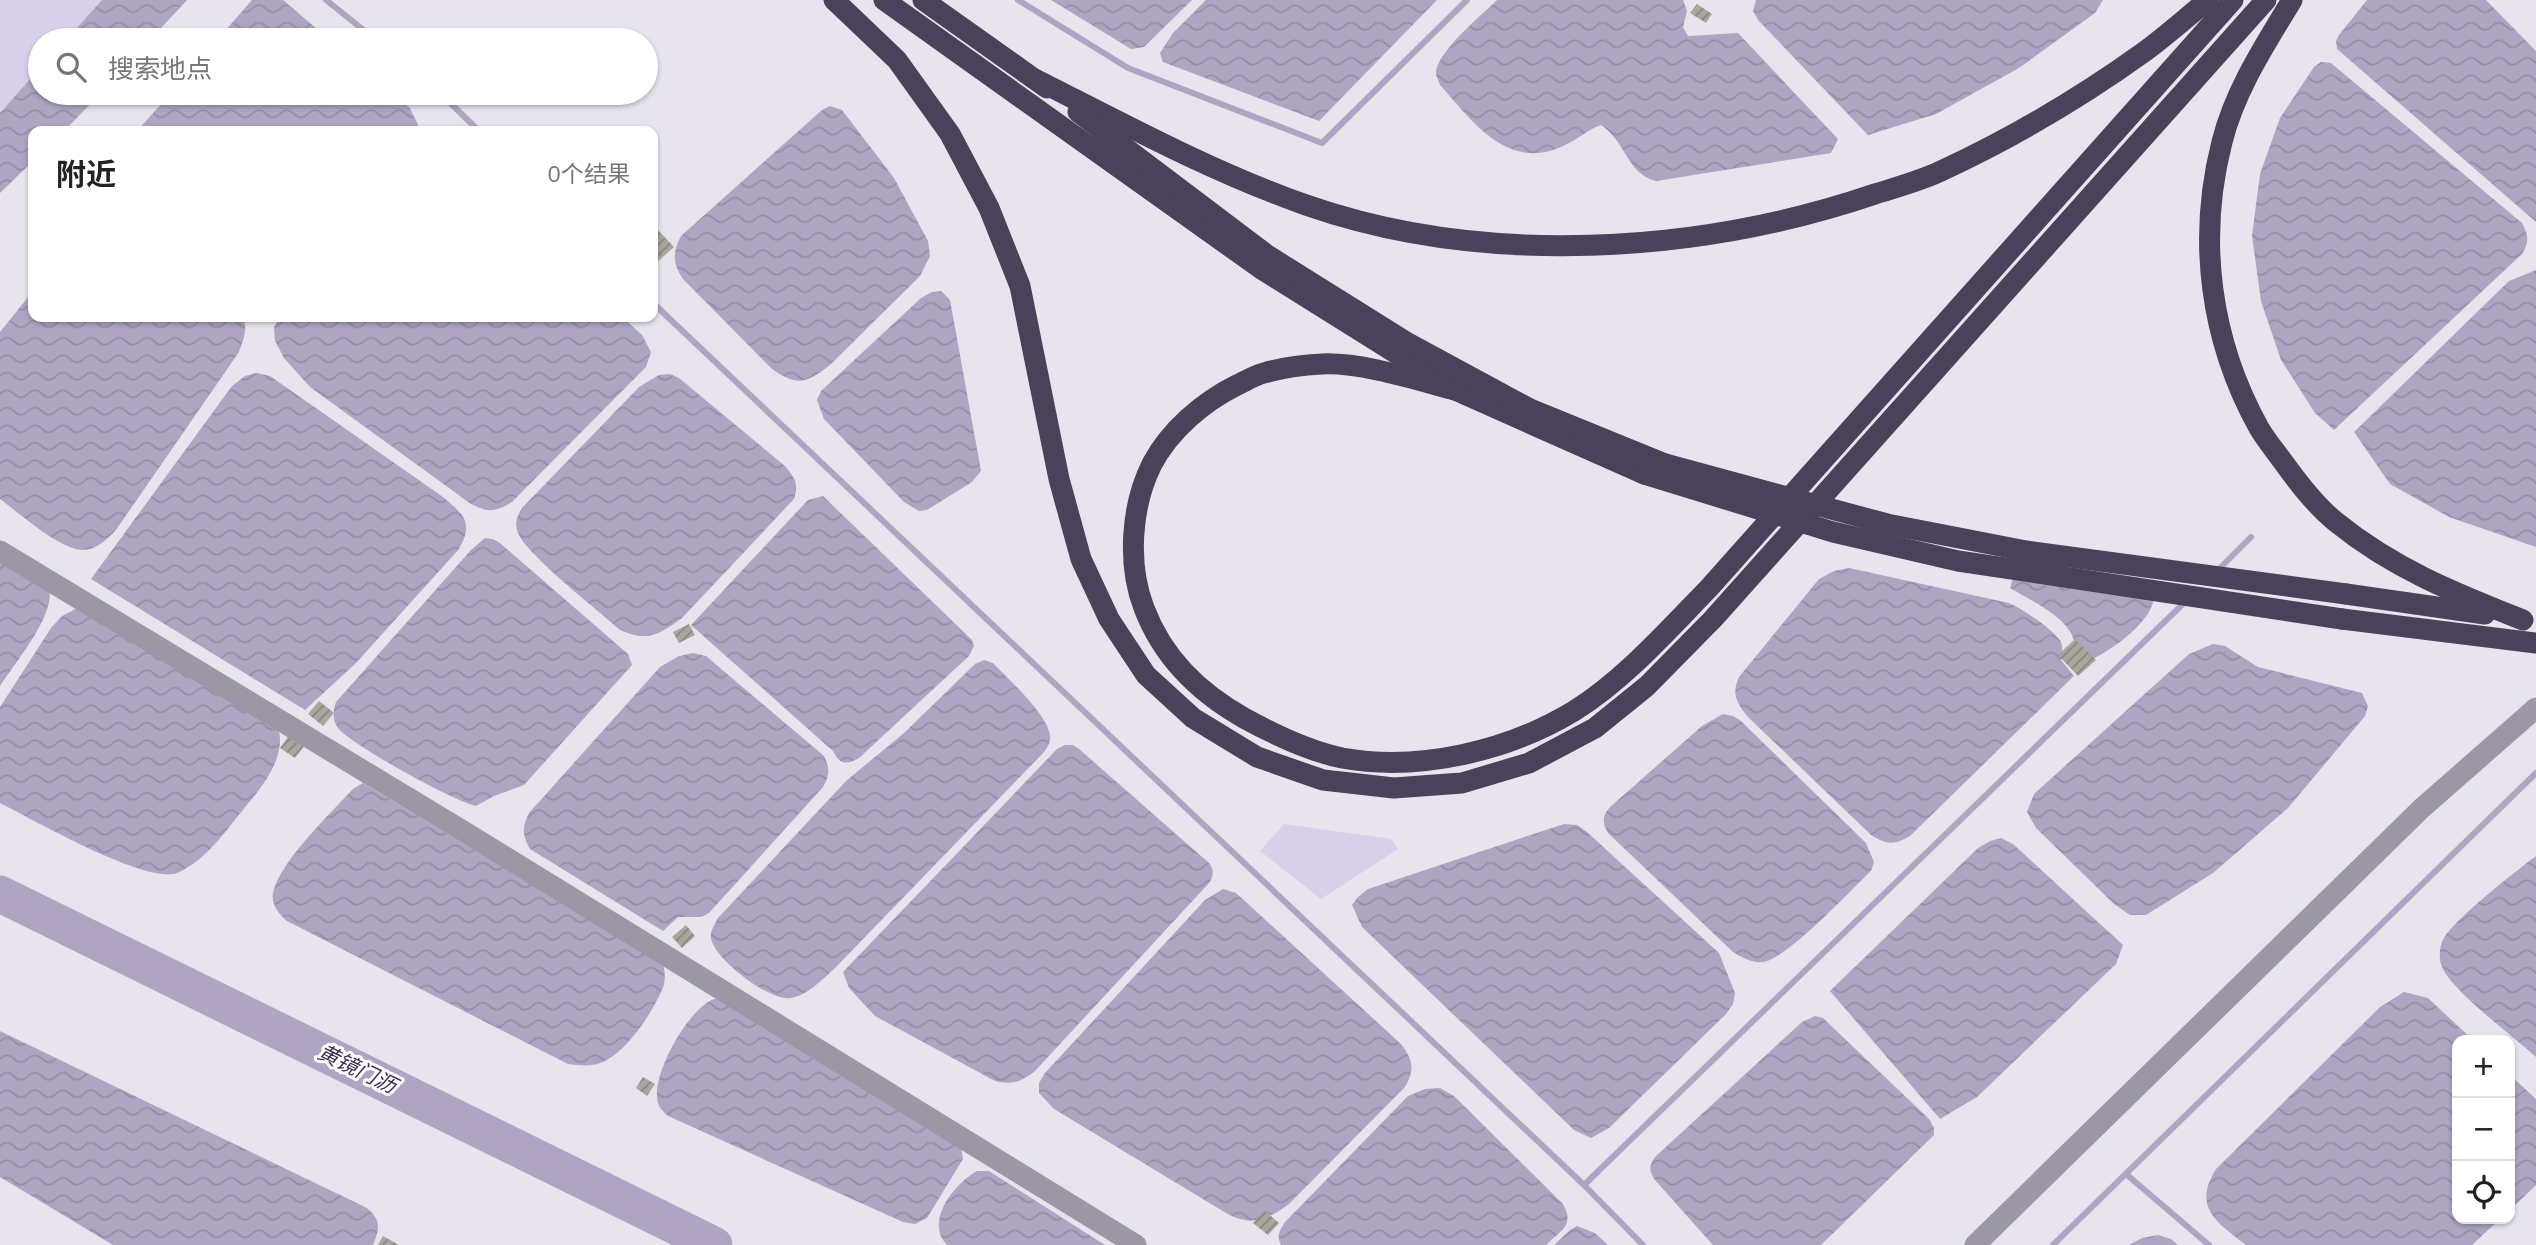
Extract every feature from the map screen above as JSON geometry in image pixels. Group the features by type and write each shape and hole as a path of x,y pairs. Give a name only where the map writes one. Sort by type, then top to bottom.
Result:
{"highway":[{"path":"834,0 897,60 950,134 989,208 1020,286 1059,479 1081,559 1109,619 1146,675 1193,718 1257,757 1323,780 1394,788 1462,783 1529,763 1595,728 1647,686 1713,619 2266,0"},
{"path":"884,0 1455,390"},
{"path":"923,0 1035,79 1264,261 1531,409 1665,464 1887,524 2026,551 2530,621"},
{"path":"1035,79 1211,168 1308,206 1398,230 1496,243 1597,246 1712,234 1826,211 1938,173 2043,119 2145,52 2208,0"},
{"path":"2233,0 1709,588 1635,663 1575,710 1520,739 1461,756 1402,762 1342,758 1281,738 1231,710 1193,684 1161,643 1143,607 1135,569 1134,535 1138,506 1152,464 1180,425 1217,395 1263,373 1324,364 1380,371 1455,390 1644,474 1833,532 1958,561 2343,619 2536,643"},
{"path":"2292,0 2252,66 2222,139 2211,194 2208,250 2213,304 2230,364 2260,429 2298,482 2334,521 2387,559 2441,588 2530,621"}],"street":[{"path":"0,551 461,830 1136,1245"},
{"path":"1975,1245 2422,808 2536,708"}],"shaded area":[{"path":"0,0 102,0 77,28 28,28 28,82 0,113"},
{"path":"1284,824 1391,839 1398,849 1321,899 1260,851"}],"water":[{"path":"102,0 187,0 161,28 77,28"},
{"path":"252,0 283,0 316,28 228,28"},
{"path":"1051,0 1192,0 1144,47 1131,49"},
{"path":"1206,0 1437,0 1319,121 1163,62 1160,53 1173,33"},
{"path":"1497,0 1683,0 1687,11 1683,27 1688,36 1738,33 1838,139 1831,153 1656,181 1638,171 1616,139 1601,125 1563,146 1543,152 1525,153 1509,148 1493,139 1465,114 1440,85 1436,74 1438,65 1451,45"},
{"path":"1756,0 2103,0 2095,13 2019,68 1936,114 1868,135 1758,20 1753,11"},
{"path":"2367,0 2486,0 2536,51 2536,222 2337,49 2336,41 2339,35"},
{"path":"2321,62 2331,63 2522,223 2527,239 2522,254 2334,430 2315,413 2281,360 2261,301 2252,236 2260,174 2280,118 2314,67"},
{"path":"28,82 28,105 89,105 69,126 28,126 28,166 0,193 0,113"},
{"path":"160,105 406,105 419,126 141,126"},
{"path":"830,106 842,110 894,178 928,241 930,256 920,276 830,365 808,379 795,380 772,369 683,279 677,268 675,253 681,236 822,110"},
{"path":"2536,270 2536,547 2449,517 2390,484 2354,432 2509,281"},
{"path":"941,291 950,300 981,471 972,482 927,510 919,511 904,502 824,419 817,400 821,391 921,298"},
{"path":"28,297 28,322 244,322 245,325 239,352 116,530 94,548 84,550 75,549 52,538 0,499 0,332"},
{"path":"277,322 628,322 642,335 651,352 646,367 512,502 501,508 487,510 471,504 310,387 284,358 275,341 274,327"},
{"path":"256,373 270,376 443,497 461,514 466,525 459,549 356,663 305,710 91,579 232,386 245,376"},
{"path":"670,374 679,378 785,466 794,478 796,489 794,499 682,618 652,635 638,636 620,630 548,568 524,542 516,523 522,508 639,387 659,375"},
{"path":"823,496 972,640 974,646 969,656 859,758 847,763 838,759 833,751 691,625 808,500"},
{"path":"485,538 500,543 628,654 632,665 524,785 476,806 425,783 346,736 338,728 334,709 336,702 471,550"},
{"path":"0,555 50,590 49,602 39,627 0,686"},
{"path":"2017,565 2159,586 2149,612 2136,628 2113,647 2087,662 2076,650 2072,635 2064,623 2042,606 2010,588"},
{"path":"1849,568 2009,603 2036,619 2061,641 2061,660 2074,676 1910,836 1895,842 1882,841 1871,835 1749,718 1735,694 1739,677 1819,579 1834,571"},
{"path":"83,605 279,731 276,761 259,790 207,853 177,873 162,874 116,860 0,803 0,707 51,628 62,616"},
{"path":"2213,644 2225,646 2258,667 2362,693 2368,706 2365,716 2288,808 2213,873 2146,915 2130,915 2114,904 2036,828 2027,812 2034,794 2189,654"},
{"path":"693,653 706,656 824,756 828,772 823,787 709,913 701,917 678,917 663,931 530,849 525,839 524,827 529,813 660,667 679,656"},
{"path":"984,660 993,663 1045,722 1050,740 1045,751 815,986 791,998 782,997 744,977 714,947 711,935 718,918 846,781 904,733 975,664"},
{"path":"1723,714 1741,721 1866,843 1874,862 1871,871 1802,937 1774,958 1763,962 1751,961 1733,952 1608,833 1604,822 1605,813 1610,807 1702,726"},
{"path":"1073,745 1079,749 1209,863 1213,874 1210,882 1034,1072 1016,1082 995,1081 875,1016 849,988 843,972 1057,749"},
{"path":"363,783 663,963 664,983 652,1010 619,1051 600,1063 568,1064 284,918 276,909 273,893 285,867 320,824 353,789"},
{"path":"1564,824 1577,825 1587,832 1719,953 1735,993 1733,1004 1726,1014 1609,1128 1591,1138 1574,1130 1362,927 1352,905 1368,889"},
{"path":"2001,838 2013,844 2123,945 2116,964 1977,1097 1940,1119 1830,991 1978,848"},
{"path":"2536,856 2536,1057 2515,1039 2515,1035 2510,1035 2459,990 2449,979 2440,961 2444,938 2487,896"},
{"path":"1223,889 1236,893 1401,1044 1411,1065 1405,1087 1289,1204 1266,1218 1251,1221 1226,1213 1054,1109 1039,1093 1039,1083 1045,1073 1205,900"},
{"path":"2404,992 2428,998 2468,1035 2452,1035 2452,1224 2495,1224 2472,1245 2246,1245 2217,1221 2207,1204 2206,1194 2216,1169 2380,1007"},
{"path":"714,999 725,1000 961,1147 963,1159 927,1218 915,1224 903,1222 668,1116 663,1111 659,1105 657,1091 666,1060 683,1028 704,1005"},
{"path":"1815,1016 1823,1018 1929,1119 1934,1135 1821,1245 1713,1245 1654,1179 1652,1163 1655,1157 1802,1022"},
{"path":"0,1031 367,1208 375,1216 378,1225 373,1245 113,1245 0,1177"},
{"path":"2515,1080 2536,1099 2536,1185 2515,1205"},
{"path":"1440,1088 1454,1096 1563,1204 1568,1218 1561,1231 1546,1245 1281,1245 1280,1230 1285,1222 1408,1096 1425,1089"},
{"path":"977,1171 989,1171 1105,1245 947,1245 941,1235 940,1214 951,1194"},
{"path":"1577,1226 1595,1233 1608,1245 1554,1245"},
{"path":"2158,1235 2171,1239 2178,1245 2129,1245 2142,1238"}],"building":[{"path":"1697,4 1712,14 1706,23 1690,13"},
{"path":"658,230 674,247 658,261"},
{"path":"689,624 695,635 679,643 673,632"},
{"path":"2075,639 2096,660 2078,676 2058,655"},
{"path":"319,701 334,713 323,726 308,714"},
{"path":"290,734 305,745 295,758 280,748"},
{"path":"686,925 695,936 682,948 672,937"},
{"path":"643,1077 655,1084 647,1096 636,1088"},
{"path":"1264,1210 1279,1223 1268,1235 1253,1223"},
{"path":"383,1236 399,1245 378,1245"}],"waterway":[{"path":"326,0 361,28"},
{"path":"1018,0 1128,68 1322,143 1467,0"},
{"path":"452,105 474,126"},
{"path":"658,308 1584,1185 1643,1245"},
{"path":"2216,572 2251,537"},
{"path":"1584,1185 2185,602"},
{"path":"2053,1245 2536,773"},
{"name":"黄镜门沥","path":"0,894 714,1245"},
{"path":"2126,1174 2209,1245"}]}
